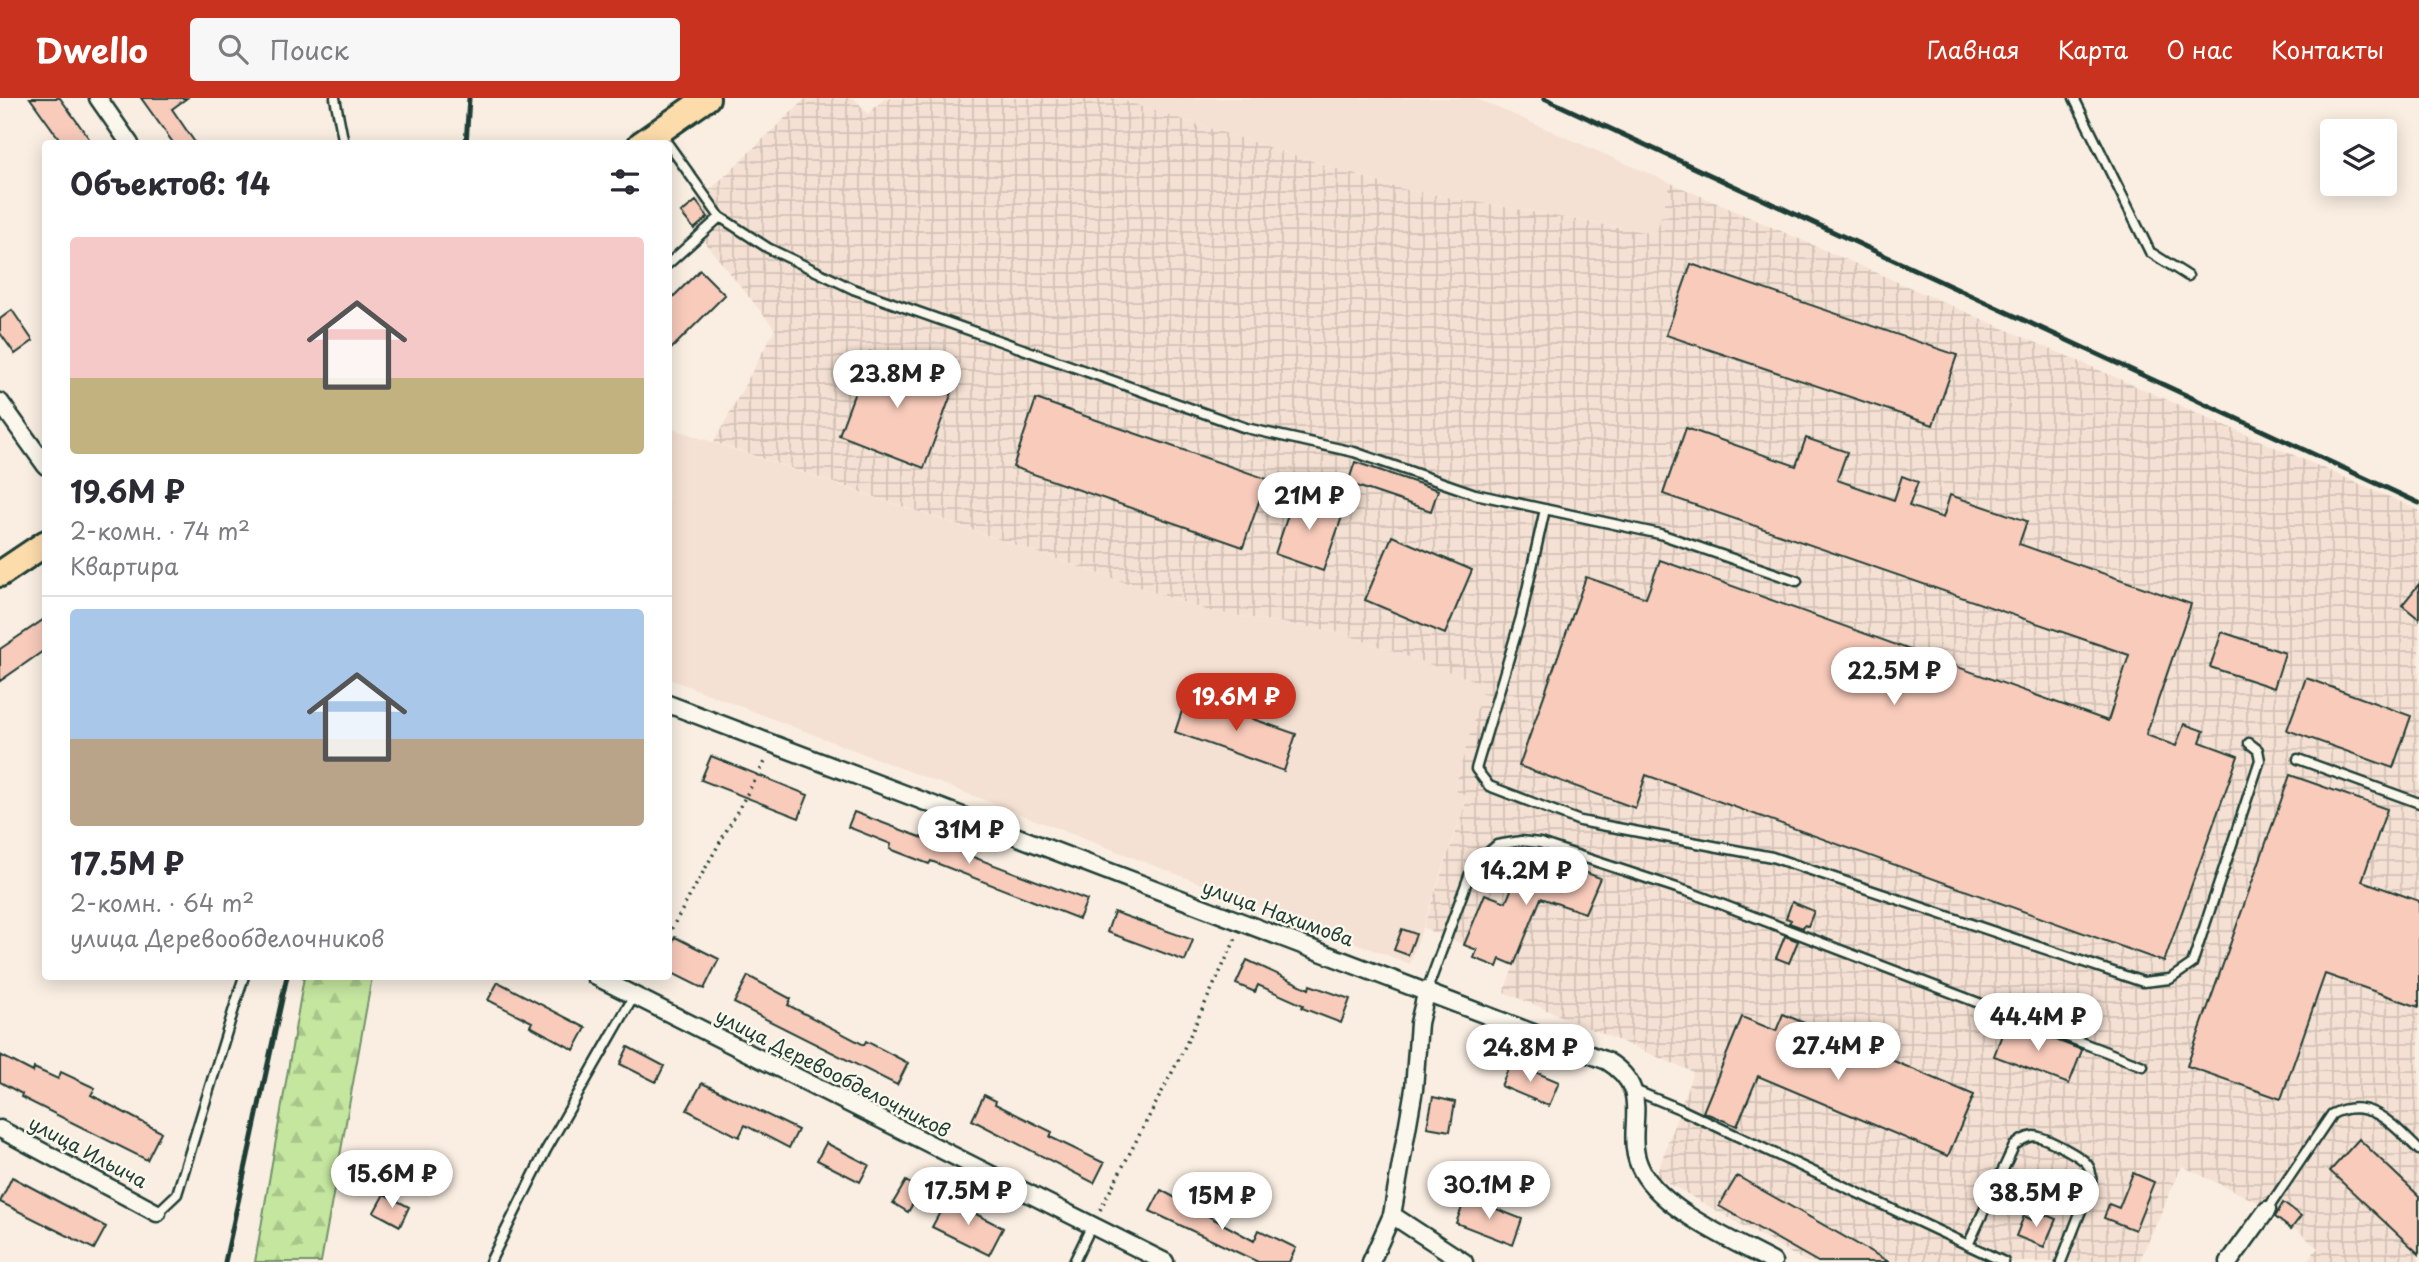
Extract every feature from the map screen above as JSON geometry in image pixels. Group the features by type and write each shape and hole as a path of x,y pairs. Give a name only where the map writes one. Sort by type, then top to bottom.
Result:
{"main road":[{"path":"660,140 694,104"},
{"path":"0,574 42,546"}],"street":[{"path":"98,98 127,140"},
{"path":"0,402 42,460"},
{"name":"улица Нахимова","path":"672,706 1243,923 1427,990 1606,1061 1619,1069 1634,1090"},
{"name":"улица Деревообделочников","path":"603,980 1165,1262"},
{"path":"1371,1262 1392,1215 1414,1089 1419,1023 1427,990"},
{"path":"1634,1090 1637,1157 1648,1181 1659,1193 1692,1216 1773,1262"},
{"name":"улица Ильича","path":"0,1129 157,1213"},
{"path":"2229,1262 2267,1210"},
{"path":"1392,1215 1464,1262"}],"lane":[{"path":"335,98 343,140"},
{"path":"2074,98 2150,252 2188,276"},
{"path":"672,157 720,217 768,248 853,289 1233,424 1354,452 1475,494 1660,534 1797,580"},
{"path":"672,260 720,217"},
{"path":"1545,509 1521,617 1476,769 1489,786 1580,821 1772,857 2143,982 2170,979 2192,964 2260,760 2258,750 2249,743"},
{"path":"2298,760 2419,803"},
{"path":"1427,990 1469,876 1477,862 1497,845 1531,841 1692,893 2143,1066"},
{"path":"157,1213 177,1194 243,980"},
{"path":"490,1262 546,1150 634,996"},
{"path":"1634,1090 1680,1109 2004,1262"},
{"path":"2267,1210 2332,1114 2346,1107 2378,1111 2419,1150"},
{"path":"1968,1245 2014,1146 2021,1140 2038,1136 2079,1157 2088,1164 2092,1174 2091,1185 2061,1262"},
{"path":"1074,1262 1091,1227"}],"path":[{"path":"672,928 774,744"},
{"path":"1091,1227 1177,1063 1243,923"}],"shaded area":[{"path":"806,98 854,98 868,114 885,98 1115,98 1397,188 1656,234 1671,183 2419,510 2419,1262 2306,1262 2318,1248 2297,1230 2291,1229 2257,1202 2182,1166 2139,1262 1806,1262 1656,1176 1693,1072 1504,992 1514,965 1500,959 1497,967 1474,958 1477,950 1423,928 1468,796 1454,790 1484,684 1339,632 1209,611 714,442 775,329 681,213 714,186"},
{"path":"1115,98 1475,98 1671,183 1657,234 1397,188"},
{"path":"672,428 1209,611 1339,632 1485,684 1454,790 1468,795 1410,964 672,680"}],"green space":[{"path":"303,980 371,980 321,1262 255,1262"}],"building":[{"path":"30,98 60,98 90,140 60,140"},
{"path":"141,98 187,98 172,109 193,140 171,140"},
{"path":"696,201 708,217 694,229 681,213"},
{"path":"1691,264 1957,355 1933,425 1666,335"},
{"path":"700,270 725,295 672,348 672,298"},
{"path":"12,310 33,341 15,354 0,333 0,319"},
{"path":"870,352 955,384 924,468 839,435"},
{"path":"1036,399 1267,479 1243,547 1013,467"},
{"path":"1686,428 1796,466 1806,438 1847,452 1837,480 1894,500 1902,476 1918,482 1909,506 1943,518 1950,495 2027,521 2019,544 2191,604 2146,735 2176,746 2184,724 2204,731 2200,742 2238,756 2164,962 1646,775 1635,808 1519,766 1586,577 1646,598 1660,560 2108,721 2129,655 1663,494"},
{"path":"1355,462 1438,490 1431,511 1348,483"},
{"path":"1295,494 1344,511 1323,571 1275,554"},
{"path":"1392,536 1472,570 1445,634 1365,600"},
{"path":"2419,584 2419,619 2402,605"},
{"path":"42,621 42,652 0,681 0,649"},
{"path":"2222,632 2285,653 2274,688 2210,667"},
{"path":"2306,678 2411,716 2393,768 2287,730"},
{"path":"1187,696 1296,734 1284,771 1175,732"},
{"path":"711,756 808,795 799,818 701,780"},
{"path":"2290,775 2387,809 2362,881 2419,901 2419,1007 2325,974 2281,1099 2187,1066"},
{"path":"854,812 1087,900 1079,919 931,861 929,864 890,849 891,844 848,827"},
{"path":"1528,850 1600,878 1585,913 1541,898 1514,965 1500,959 1497,967 1474,958 1477,950 1464,945 1485,894 1506,902"},
{"path":"1792,902 1814,911 1808,926 1804,925 1803,928 1789,923 1791,920 1786,918"},
{"path":"1114,912 1193,940 1185,961 1107,932"},
{"path":"1402,929 1416,934 1408,955 1394,950"},
{"path":"1785,936 1798,941 1789,963 1776,958"},
{"path":"675,937 719,959 704,989 672,973 672,943"},
{"path":"1247,960 1309,989 1310,985 1350,999 1341,1023 1302,1008 1303,1005 1258,985 1255,992 1236,984"},
{"path":"748,976 791,999 788,1005 864,1045 866,1041 908,1063 897,1085 734,1003"},
{"path":"498,982 586,1028 574,1050 530,1026 532,1022 488,1000"},
{"path":"1783,1014 1974,1095 1948,1156 1758,1076 1737,1126 1703,1112 1742,1017 1776,1031"},
{"path":"2007,1021 2082,1050 2069,1084 1994,1056"},
{"path":"628,1047 664,1066 656,1082 620,1064"},
{"path":"0,1055 33,1072 34,1068 58,1079 61,1072 95,1088 91,1095 161,1132 147,1160 21,1097 22,1094 0,1082"},
{"path":"1511,1062 1559,1082 1549,1106 1501,1086"},
{"path":"702,1083 798,1130 789,1148 745,1125 739,1137 687,1110"},
{"path":"984,1095 996,1101 995,1104 1052,1132 1050,1137 1104,1163 1094,1183 972,1120"},
{"path":"1433,1097 1455,1102 1450,1131 1427,1127"},
{"path":"2359,1139 2419,1196 2419,1254 2330,1171"},
{"path":"826,1143 869,1165 860,1182 817,1160"},
{"path":"2133,1173 2154,1182 2135,1230 2104,1218 2109,1204 2119,1208"},
{"path":"1737,1176 1889,1262 1818,1262 1719,1206"},
{"path":"12,1177 106,1227 94,1249 0,1202"},
{"path":"906,1181 921,1190 908,1212 893,1203"},
{"path":"1161,1190 1254,1241 1259,1230 1296,1248 1289,1262 1258,1262 1150,1211"},
{"path":"384,1194 409,1207 400,1226 374,1212"},
{"path":"1466,1197 1522,1219 1513,1245 1456,1223"},
{"path":"947,1199 1003,1228 989,1255 932,1227"},
{"path":"2283,1203 2301,1216 2291,1229 2275,1217"},
{"path":"2036,1211 2056,1219 2044,1247 2016,1236 2024,1216 2032,1220"}],"railway":[{"path":"466,140 469,98"},
{"path":"1544,98 2419,503"},
{"path":"225,1262 286,980"}]}
